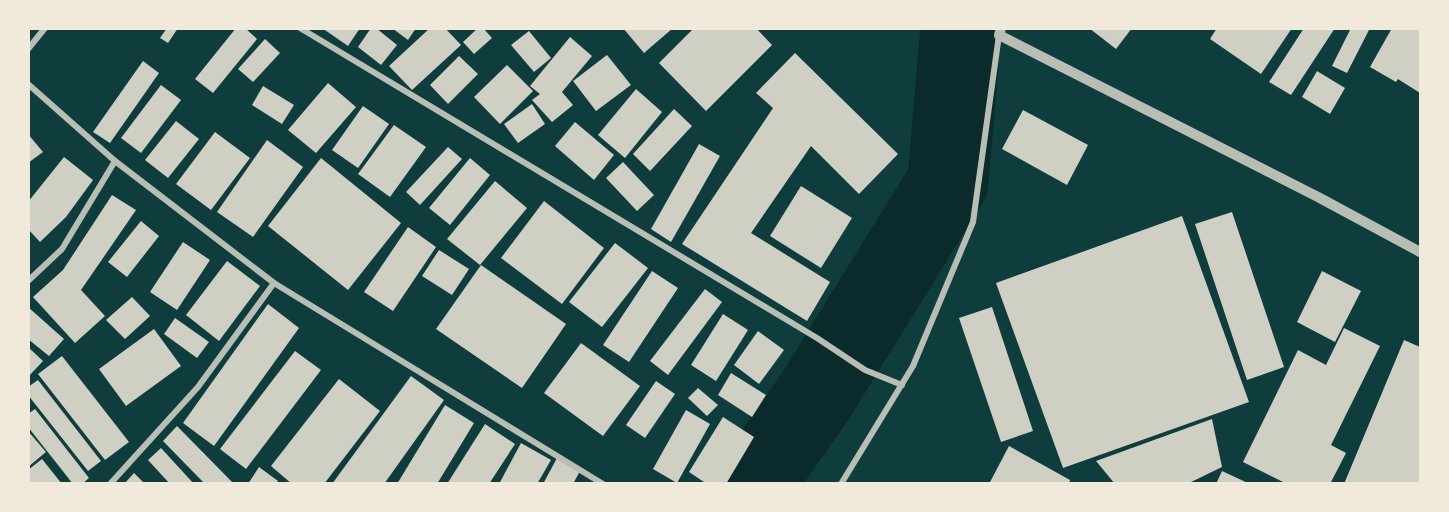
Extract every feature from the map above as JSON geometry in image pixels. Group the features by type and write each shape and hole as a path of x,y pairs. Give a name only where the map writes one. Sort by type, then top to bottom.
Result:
{"street":[{"path":"28,49 45,28"},
{"path":"300,28 817,338 865,370 902,385"},
{"path":"841,483 914,366 973,222 1000,32 1420,252"},
{"path":"28,84 115,161 274,283 603,483"},
{"path":"28,280 62,249 115,161"},
{"path":"110,483 198,387 274,283"}],"building":[{"path":"167,28 178,28 168,43 160,38"},
{"path":"236,28 245,28 257,39 213,93 195,79"},
{"path":"322,28 360,28 348,46"},
{"path":"371,28 376,28 397,45 381,65 358,47"},
{"path":"392,28 416,28 408,40"},
{"path":"430,28 445,28 461,45 412,90 389,66"},
{"path":"478,28 483,28 492,38 474,54 463,42"},
{"path":"623,28 673,28 644,53"},
{"path":"694,28 756,28 772,45 706,111 659,63"},
{"path":"1089,28 1132,28 1116,49"},
{"path":"1217,28 1292,28 1261,74 1210,39"},
{"path":"1304,28 1335,28 1291,95 1269,82"},
{"path":"1351,28 1370,28 1347,73 1332,66"},
{"path":"1392,28 1420,28 1420,93 1398,79 1396,82 1370,67"},
{"path":"529,31 551,58 534,72 511,45"},
{"path":"570,37 592,56 562,92 573,105 552,122 532,100 540,94 530,86"},
{"path":"265,39 280,53 253,82 238,69"},
{"path":"795,53 898,154 859,194 811,146 751,233 830,282 807,321 682,244 773,108 756,93"},
{"path":"607,55 631,85 596,111 573,81"},
{"path":"459,56 478,74 448,104 430,85"},
{"path":"143,61 159,73 110,143 93,132"},
{"path":"507,65 533,91 500,124 474,97"},
{"path":"1317,71 1345,88 1330,114 1302,97"},
{"path":"328,83 356,107 316,153 288,130"},
{"path":"161,85 181,100 141,153 121,138"},
{"path":"263,86 294,105 282,124 252,105"},
{"path":"636,89 662,112 625,158 598,135"},
{"path":"532,104 545,124 518,143 504,124"},
{"path":"363,106 389,124 358,168 332,150"},
{"path":"674,109 692,126 650,171 633,154"},
{"path":"1023,110 1088,145 1067,185 1002,149"},
{"path":"176,121 199,139 168,178 145,160"},
{"path":"575,122 614,155 594,180 555,146"},
{"path":"394,125 426,147 390,197 358,174"},
{"path":"215,132 250,158 211,210 176,184"},
{"path":"28,134 43,152 28,163"},
{"path":"267,140 303,167 253,237 217,212"},
{"path":"699,144 720,156 671,242 651,229"},
{"path":"448,147 462,159 420,205 406,192"},
{"path":"64,157 93,180 66,217 40,242 28,229 28,202"},
{"path":"321,158 401,223 348,290 268,226"},
{"path":"470,158 490,175 450,225 429,208"},
{"path":"623,162 654,195 637,211 606,178"},
{"path":"495,181 527,208 480,265 447,239"},
{"path":"801,186 852,218 821,268 770,236"},
{"path":"112,195 136,210 81,290 105,316 75,343 33,297 63,270"},
{"path":"544,201 604,248 562,304 501,258"},
{"path":"1232,212 1284,367 1247,380 1195,224"},
{"path":"1182,216 1249,402 1063,468 996,283"},
{"path":"141,221 159,236 127,277 108,262"},
{"path":"408,227 436,247 393,311 364,292"},
{"path":"183,242 210,260 177,310 150,292"},
{"path":"615,243 648,268 602,327 569,302"},
{"path":"439,250 469,269 452,295 422,276"},
{"path":"227,261 260,286 219,341 186,315"},
{"path":"481,265 566,324 522,388 436,329"},
{"path":"652,271 678,288 629,362 603,345"},
{"path":"1322,271 1361,291 1335,342 1297,322"},
{"path":"705,289 722,302 668,375 650,361"},
{"path":"132,297 150,316 125,339 106,320"},
{"path":"268,304 299,328 214,446 183,423"},
{"path":"28,307 64,339 49,356 28,339"},
{"path":"992,307 1033,431 1001,442 959,318"},
{"path":"723,314 748,330 716,381 691,365"},
{"path":"175,318 209,342 197,358 164,334"},
{"path":"1344,328 1380,346 1331,445 1346,453 1330,484 1287,484 1243,462 1298,350 1326,365"},
{"path":"154,329 181,366 126,406 99,369"},
{"path":"758,331 784,350 759,384 734,365"},
{"path":"1404,340 1420,347 1420,484 1344,484"},
{"path":"581,343 640,386 603,436 544,393"},
{"path":"28,347 43,361 28,377"},
{"path":"295,351 321,370 246,469 220,449"},
{"path":"62,356 129,442 105,460 38,374"},
{"path":"731,373 766,395 752,417 718,395"},
{"path":"411,376 444,400 384,484 332,484"},
{"path":"339,379 380,411 324,484 292,484 271,466"},
{"path":"38,380 101,461 88,471 28,395 28,387"},
{"path":"656,381 675,394 645,438 626,425"},
{"path":"698,388 718,405 707,416 688,398"},
{"path":"445,405 474,423 437,484 397,484"},
{"path":"35,409 89,478 82,484 73,484 28,427 28,414"},
{"path":"686,410 710,424 677,483 653,469"},
{"path":"723,417 754,437 726,484 707,484 689,472"},
{"path":"1212,419 1222,467 1187,484 1115,484 1096,461"},
{"path":"485,424 515,444 489,484 447,484"},
{"path":"177,426 234,484 205,484 163,441"},
{"path":"28,431 46,452 28,467"},
{"path":"521,443 551,460 537,484 499,484"},
{"path":"1009,446 1070,480 1069,484 989,484"},
{"path":"161,448 194,484 170,484 148,460"},
{"path":"557,458 580,471 573,484 543,484"},
{"path":"42,459 62,484 28,484 28,470"},
{"path":"259,467 278,481 276,484 248,484"},
{"path":"1222,471 1250,484 1216,484"},
{"path":"134,473 145,484 124,484"}],"waterway":[{"path":"754,484 816,395 948,182 961,28"}]}
